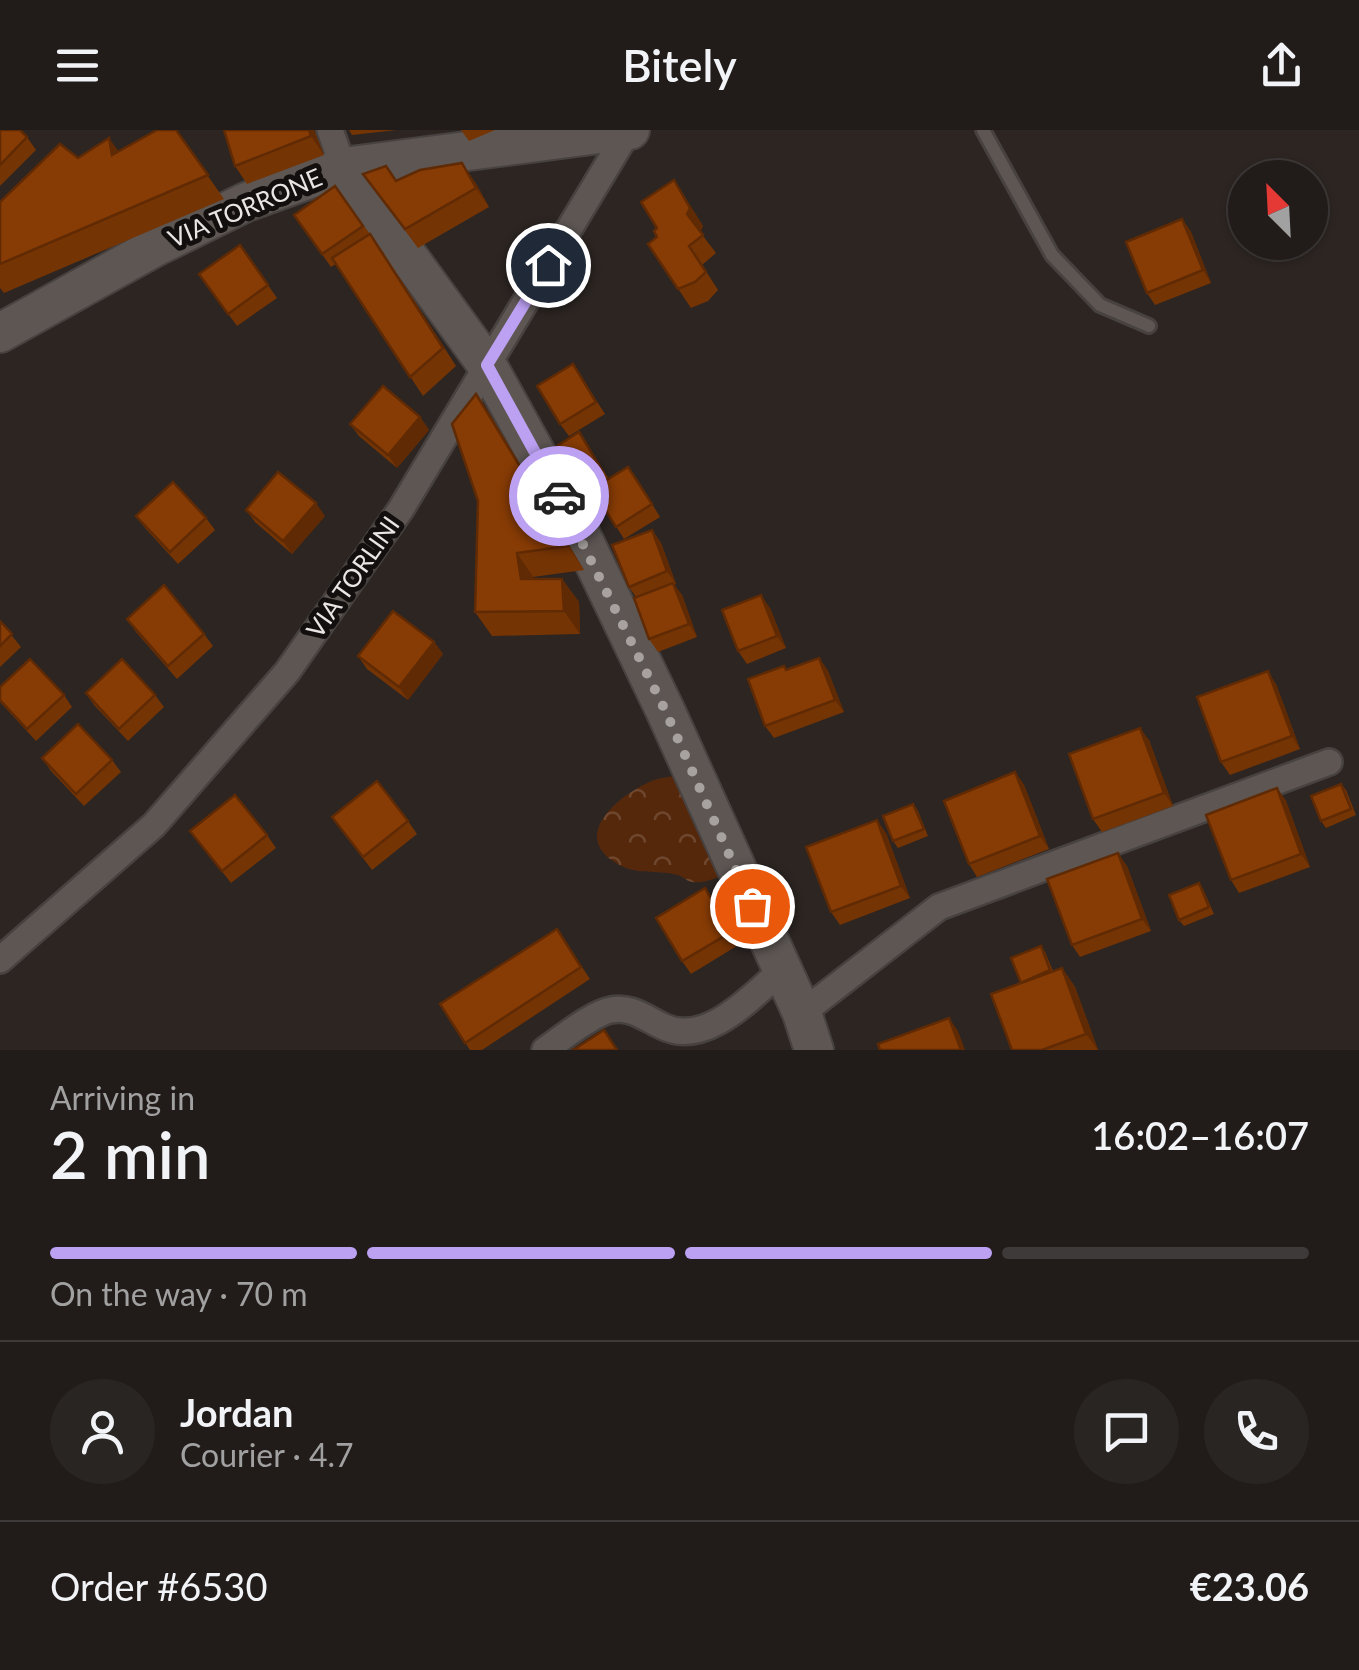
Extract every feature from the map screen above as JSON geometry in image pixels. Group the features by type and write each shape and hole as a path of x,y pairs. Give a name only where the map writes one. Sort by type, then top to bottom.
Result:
{"main road":[{"name":"VIA TORRONE","path":"0,334 155,247 246,202 342,167 629,130"},
{"path":"342,167 487,365 598,570 802,1013 814,1050"}],"street":[{"path":"330,130 342,167"},
{"name":"VIA TORLINI","path":"0,960 154,826 287,672 401,509 629,130"},
{"path":"802,1013 939,907 1329,762"},
{"path":"544,1050 608,1010 630,1009 676,1033 697,1032 736,1010 781,971"}],"lane":[{"path":"982,130 1052,255 1100,305 1149,326"}],"green space":[{"path":"685,774 730,873 692,882 677,875 624,867 603,852 597,839 599,827 616,804 654,780"}],"building":[{"path":"0,130 20,130 27,137 0,165"},
{"path":"157,130 176,130 208,175 0,264 0,202 60,144 78,158 109,138 112,155"},
{"path":"224,130 309,130 311,136 235,166"},
{"path":"462,163 476,188 405,229 363,174 386,166 396,181 420,170"},
{"path":"674,180 690,208 687,214 703,235 689,246 706,272 678,289 648,244 657,237 657,228 641,202"},
{"path":"335,186 363,226 322,254 294,215"},
{"path":"1182,219 1203,270 1147,293 1126,242"},
{"path":"370,234 443,348 410,377 332,258"},
{"path":"240,245 268,285 228,314 199,274"},
{"path":"573,364 596,402 560,424 537,386"},
{"path":"383,386 420,417 388,455 350,424"},
{"path":"476,394 568,546 517,553 521,579 562,579 564,611 475,612 478,501 452,424"},
{"path":"579,432 602,470 567,492 543,455"},
{"path":"628,467 652,504 616,527 592,489"},
{"path":"278,472 316,503 283,541 246,510"},
{"path":"173,482 206,518 170,552 136,516"},
{"path":"652,530 667,571 629,587 612,545"},
{"path":"673,583 689,624 649,639 634,598"},
{"path":"164,585 204,634 168,666 127,619"},
{"path":"761,595 777,636 738,651 722,610"},
{"path":"393,611 434,642 399,687 358,656"},
{"path":"0,621 12,634 0,646"},
{"path":"819,658 835,700 765,726 748,679"},
{"path":"30,659 64,695 27,729 0,700 0,687"},
{"path":"122,659 155,695 119,729 86,693"},
{"path":"1268,671 1292,736 1221,762 1197,697"},
{"path":"78,724 112,760 76,794 42,758"},
{"path":"1140,728 1164,793 1093,819 1069,754"},
{"path":"1015,772 1040,836 969,864 944,801"},
{"path":"377,781 408,821 363,857 332,817"},
{"path":"1341,784 1351,809 1321,821 1311,796"},
{"path":"1277,788 1301,854 1231,880 1206,815"},
{"path":"235,795 267,835 222,871 190,831"},
{"path":"913,804 924,829 893,841 883,816"},
{"path":"877,820 901,886 831,912 806,847"},
{"path":"1118,853 1142,919 1072,945 1047,879"},
{"path":"1199,883 1209,907 1179,920 1169,895"},
{"path":"705,888 731,932 682,961 656,918"},
{"path":"557,929 581,967 465,1043 440,1004"},
{"path":"1041,946 1050,970 1021,983 1011,958"},
{"path":"1062,968 1086,1034 1042,1050 1012,1050 991,994"},
{"path":"949,1018 961,1050 880,1050 878,1044"},
{"path":"604,1030 617,1050 573,1050"}],"way so far":[{"path":"559,496 665,710 752,906"}],"route":[{"path":"548,265 487,365 559,496"}]}
